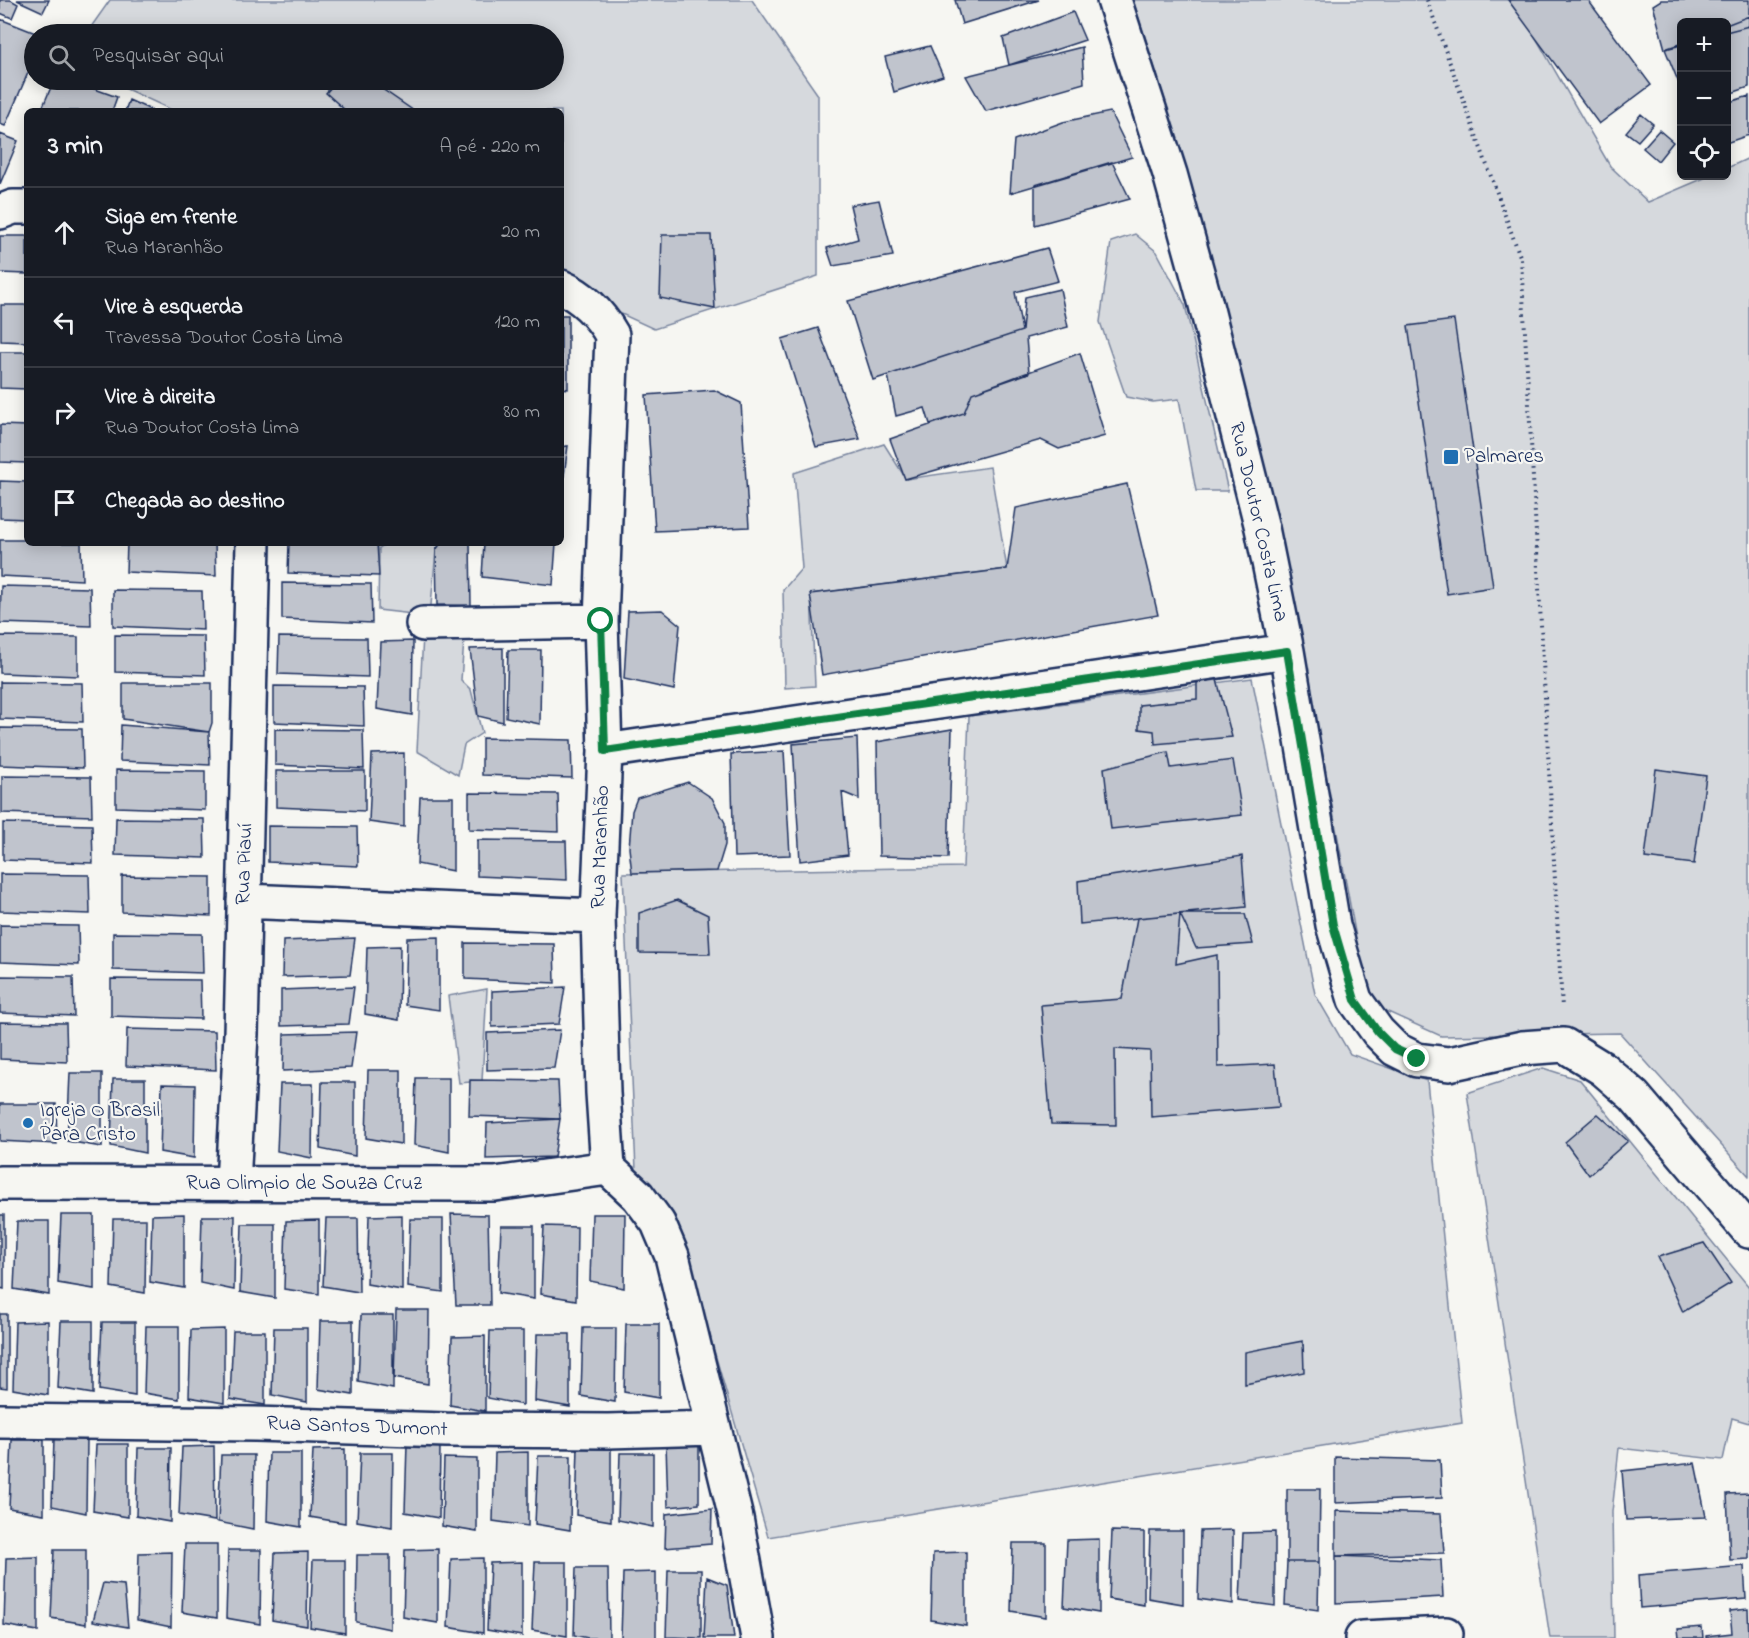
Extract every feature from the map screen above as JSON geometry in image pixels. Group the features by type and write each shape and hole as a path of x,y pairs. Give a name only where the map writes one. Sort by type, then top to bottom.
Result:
{"street":[{"name":"Rua Doutor Costa Lima","path":"1114,0 1170,174 1205,301 1262,528 1287,651 1333,925 1355,1000 1378,1032 1395,1049 1417,1059 1449,1064 1522,1048 1564,1045"},
{"path":"0,212 13,207 24,207"},
{"name":"Rua Maranhão","path":"564,289 598,313 612,335 613,351 601,621 605,751 598,916 603,1093 608,1168"},
{"name":"Rua Piauí","path":"233,1184 241,1034 253,546"},
{"path":"423,624 601,621"},
{"path":"605,751 1287,651"},
{"path":"244,901 598,916"},
{"path":"1564,1045 1602,1069 1634,1096 1749,1231"},
{"path":"608,1168 638,1196 658,1223 672,1256 736,1518 758,1638"},
{"name":"Rua Olimpio de Souza Cruz","path":"0,1183 495,1184 608,1168"},
{"name":"Rua Santos Dumont","path":"0,1421 255,1424 446,1430 608,1431 714,1428"},
{"path":"1362,1638 1446,1634"}],"path":[{"path":"1427,0 1521,259 1564,1045"}],"shaded area":[{"path":"110,0 752,0 818,95 818,276 654,329 564,287 564,108 168,108 129,90 564,90 564,24 93,24"},
{"path":"1133,0 1514,0 1610,166 1648,202 1700,180 1731,180 1731,166 1749,158 1749,1176 1620,1033 1441,1036 1368,1003 1297,615 1171,119"},
{"path":"1135,234 1157,252 1185,305 1228,491 1196,491 1179,399 1153,402 1126,397 1100,322 1111,242"},
{"path":"884,444 906,479 990,467 1007,569 811,594 815,686 785,688 783,590 802,568 794,473"},
{"path":"382,546 439,546 436,550 430,616 378,610 379,548"},
{"path":"423,635 464,640 461,680 471,690 482,733 464,745 458,775 417,751"},
{"path":"1252,678 1315,994 1350,1054 1427,1081 1462,1423 768,1537 675,1216 636,1170 623,873 963,867 969,716"},
{"path":"487,989 482,1081 459,1083 448,996"},
{"path":"1543,1068 1580,1080 1749,1287 1749,1423 1732,1418 1723,1460 1619,1448 1612,1512 1614,1638 1550,1638 1467,1093"}],"building":[{"path":"0,0 11,0 18,4 12,18 0,13"},
{"path":"17,0 49,0 43,12"},
{"path":"955,0 1039,0 962,24"},
{"path":"1508,0 1588,0 1651,85 1599,124"},
{"path":"1661,0 1749,0 1749,26 1731,31 1731,18 1677,18 1677,46 1665,49 1653,5"},
{"path":"1073,12 1085,40 1009,65 1003,38"},
{"path":"1749,16 1749,87 1731,93 1731,72 1731,23"},
{"path":"0,19 24,28 24,82 5,126 0,124"},
{"path":"1677,45 1677,79 1665,49"},
{"path":"930,46 943,76 894,92 885,57"},
{"path":"1082,47 1084,83 986,111 966,76"},
{"path":"50,90 98,90 117,97 113,108 42,108"},
{"path":"329,90 384,90 410,108 343,108 326,93"},
{"path":"1749,96 1749,135 1731,141 1731,126 1731,101"},
{"path":"129,100 147,108 126,108"},
{"path":"1110,112 1132,157 1010,193 1014,140 1063,122"},
{"path":"1641,114 1653,124 1638,141 1626,132"},
{"path":"1659,130 1673,142 1658,161 1643,148"},
{"path":"0,134 18,141 0,184"},
{"path":"1112,162 1130,199 1035,225 1035,185"},
{"path":"879,200 893,256 833,266 827,248 858,239 850,205"},
{"path":"662,235 711,235 715,309 660,298"},
{"path":"0,236 24,236 24,274 0,273"},
{"path":"1047,248 1058,281 1015,292 1022,331 873,380 848,301"},
{"path":"1060,289 1068,327 1026,338 1029,373 972,393 964,413 930,424 925,408 896,416 888,375 1022,331 1025,297"},
{"path":"1,305 24,305 24,342 1,341"},
{"path":"564,315 568,315 568,389 564,388"},
{"name":"Palmares","path":"1454,320 1493,587 1447,594 1408,326"},
{"path":"818,328 860,439 816,447 782,339"},
{"path":"0,352 24,352 24,389 0,388"},
{"path":"1080,353 1105,436 1059,449 1041,440 905,479 890,439 964,413 972,393"},
{"path":"714,390 741,403 749,527 655,531 646,395"},
{"path":"0,425 24,426 24,463 0,462"},
{"path":"568,446 564,476 564,447"},
{"path":"0,481 24,482 24,519 0,518"},
{"path":"1127,484 1158,615 822,675 810,594 1007,569 1016,508"},
{"path":"0,540 24,540 24,546 81,546 82,580 0,576"},
{"path":"127,546 215,546 216,576 126,572"},
{"path":"289,546 377,546 379,576 288,573"},
{"path":"439,546 470,546 471,606 437,605 436,550"},
{"path":"484,546 556,546 553,585 482,577"},
{"path":"282,583 371,584 372,623 282,619"},
{"path":"1,586 90,588 91,626 0,623"},
{"path":"113,590 202,591 203,630 113,626"},
{"path":"662,610 680,625 674,690 624,679 628,611"},
{"path":"115,635 204,636 205,675 115,672"},
{"path":"0,636 78,637 78,676 0,673"},
{"path":"279,637 367,638 368,677 278,674"},
{"path":"413,641 412,715 377,709 380,642"},
{"path":"503,648 503,722 478,716 470,649"},
{"path":"508,650 541,650 540,724 506,717"},
{"path":"1216,676 1232,737 1155,744 1154,731 1139,729 1139,705 1197,699 1197,677"},
{"path":"0,682 82,683 83,722 0,719"},
{"path":"123,683 212,683 212,723 209,732 123,719"},
{"path":"274,686 363,687 364,726 274,722"},
{"path":"121,725 209,732 210,765 120,761"},
{"path":"0,728 82,729 83,768 0,765"},
{"path":"275,729 363,730 364,769 275,765"},
{"path":"952,729 948,858 879,856 877,742"},
{"path":"482,738 571,740 572,778 482,775"},
{"path":"857,738 859,799 842,792 848,855 800,861 793,744"},
{"path":"784,751 790,855 734,857 731,754"},
{"path":"1168,752 1171,768 1233,760 1242,815 1111,829 1104,768"},
{"path":"404,753 404,827 369,822 372,754"},
{"path":"1656,769 1706,776 1694,864 1645,858"},
{"path":"116,770 205,771 205,810 116,807"},
{"path":"276,771 365,771 365,811 276,807"},
{"path":"2,776 91,777 92,816 2,813"},
{"path":"688,782 712,798 725,823 725,845 717,871 632,873 629,848 632,811 637,798"},
{"path":"469,793 558,794 559,832 469,829"},
{"path":"420,797 453,797 453,871 417,864"},
{"path":"116,818 204,819 205,858 115,855"},
{"path":"3,823 92,825 93,863 3,860"},
{"path":"268,826 357,827 358,866 268,862"},
{"path":"477,840 566,841 567,880 477,876"},
{"path":"1242,856 1246,907 1080,924 1078,881"},
{"path":"0,874 89,875 90,914 0,911"},
{"path":"122,876 211,877 211,916 122,912"},
{"path":"677,900 708,915 710,954 639,953 639,913"},
{"path":"1180,914 1176,964 1217,955 1218,1067 1275,1064 1279,1107 1151,1117 1150,1051 1115,1049 1116,1125 1051,1124 1041,1005 1122,999 1137,918"},
{"path":"1180,914 1245,914 1253,944 1196,948"},
{"path":"0,925 78,926 79,965 0,962"},
{"path":"113,933 202,934 203,973 113,970"},
{"path":"439,937 439,1010 405,1005 407,938"},
{"path":"355,938 350,975 282,977 283,941"},
{"path":"465,943 554,944 555,983 465,979"},
{"path":"400,946 399,1020 365,1014 367,947"},
{"path":"0,976 73,977 74,1016 0,1013"},
{"path":"111,979 200,980 201,1019 111,1016"},
{"path":"354,987 349,1024 281,1026 281,990"},
{"path":"565,987 559,1024 492,1027 492,991"},
{"path":"0,1022 66,1023 67,1062 0,1059"},
{"path":"127,1029 215,1031 216,1070 126,1066"},
{"path":"560,1030 554,1068 487,1070 487,1033"},
{"path":"356,1032 351,1068 283,1071 284,1034"},
{"path":"368,1070 401,1070 401,1144 366,1138"},
{"path":"70,1073 102,1073 102,1147 67,1141"},
{"path":"416,1078 449,1078 449,1152 414,1145"},
{"path":"113,1079 145,1079 145,1153 111,1146"},
{"path":"470,1080 558,1081 560,1119 469,1116"},
{"path":"322,1082 355,1082 355,1156 320,1149"},
{"path":"162,1084 195,1085 194,1158 160,1152"},
{"path":"280,1084 313,1084 312,1158 277,1151"},
{"name":"Igreja O Brasil Para Cristo","path":"0,1104 56,1104 57,1144 0,1141"},
{"path":"1598,1114 1628,1141 1589,1175 1565,1142"},
{"path":"560,1119 554,1157 486,1159 487,1123"},
{"path":"184,1214 184,1288 150,1282 152,1215"},
{"path":"451,1214 488,1215 490,1305 456,1305"},
{"path":"592,1214 625,1214 624,1288 590,1281"},
{"path":"0,1215 4,1215 4,1289 0,1288"},
{"path":"61,1215 94,1215 94,1289 58,1283"},
{"path":"402,1215 402,1290 367,1284 369,1216"},
{"path":"202,1216 235,1216 234,1290 200,1283"},
{"path":"326,1218 358,1218 359,1292 323,1286"},
{"path":"113,1219 146,1219 145,1293 111,1287"},
{"path":"410,1219 443,1219 443,1292 408,1287"},
{"path":"319,1220 319,1294 284,1289 286,1221"},
{"path":"17,1221 49,1221 49,1295 14,1289"},
{"path":"242,1224 275,1224 275,1298 240,1292"},
{"path":"501,1226 534,1226 534,1299 498,1293"},
{"path":"544,1226 577,1227 576,1300 541,1294"},
{"path":"1704,1243 1731,1283 1683,1312 1658,1257"},
{"path":"396,1310 429,1310 428,1384 394,1378"},
{"path":"0,1314 7,1314 7,1388 0,1387"},
{"path":"361,1315 393,1315 393,1389 358,1382"},
{"path":"48,1321 48,1395 13,1389 15,1322"},
{"path":"61,1321 93,1321 93,1394 58,1388"},
{"path":"320,1321 353,1321 353,1395 318,1389"},
{"path":"102,1322 135,1322 135,1396 99,1390"},
{"path":"626,1324 659,1324 659,1398 624,1392"},
{"path":"146,1326 179,1326 179,1399 144,1393"},
{"path":"274,1328 307,1328 307,1402 272,1395"},
{"path":"583,1328 616,1328 615,1402 581,1396"},
{"path":"224,1329 224,1403 189,1397 191,1330"},
{"path":"233,1331 265,1331 265,1405 230,1399"},
{"path":"490,1331 523,1331 523,1405 488,1398"},
{"path":"537,1334 570,1334 570,1407 535,1401"},
{"path":"485,1336 485,1411 450,1405 452,1337"},
{"path":"1303,1341 1304,1372 1245,1384 1245,1352"},
{"path":"54,1439 87,1439 86,1513 52,1506"},
{"path":"12,1440 44,1440 44,1514 9,1508"},
{"path":"96,1444 128,1444 128,1517 93,1511"},
{"path":"407,1444 440,1444 439,1518 405,1512"},
{"path":"666,1444 699,1444 699,1504 668,1507"},
{"path":"214,1446 215,1521 179,1515 182,1447"},
{"path":"578,1447 611,1447 611,1521 576,1515"},
{"path":"138,1448 171,1448 170,1522 136,1516"},
{"path":"345,1449 345,1523 310,1517 313,1450"},
{"path":"528,1452 528,1526 493,1521 495,1453"},
{"path":"269,1453 301,1453 301,1527 267,1521"},
{"path":"360,1453 393,1453 392,1527 357,1521"},
{"path":"620,1453 653,1453 653,1527 618,1520"},
{"path":"221,1455 254,1455 253,1529 218,1522"},
{"path":"538,1456 571,1456 570,1530 535,1524"},
{"path":"1335,1457 1440,1460 1442,1498 1335,1503"},
{"path":"444,1458 477,1459 477,1532 442,1526"},
{"path":"1695,1463 1706,1517 1626,1520 1622,1471"},
{"path":"1287,1489 1320,1489 1319,1562 1287,1562"},
{"path":"1749,1493 1749,1559 1730,1560 1727,1494"},
{"path":"712,1509 711,1544 665,1548 666,1514"},
{"path":"1336,1511 1441,1514 1444,1553 1336,1556"},
{"path":"1233,1530 1233,1604 1198,1599 1200,1531"},
{"path":"1112,1531 1144,1532 1144,1605 1109,1599"},
{"path":"1150,1531 1183,1531 1183,1604 1148,1598"},
{"path":"1275,1532 1275,1606 1240,1601 1243,1533"},
{"path":"1099,1539 1099,1613 1064,1607 1067,1540"},
{"path":"1013,1543 1046,1543 1046,1617 1011,1611"},
{"path":"185,1544 217,1544 217,1618 182,1612"},
{"path":"438,1549 438,1623 403,1617 405,1550"},
{"path":"54,1550 86,1550 86,1624 51,1618"},
{"path":"228,1550 261,1550 260,1624 226,1618"},
{"path":"172,1552 171,1627 137,1620 139,1553"},
{"path":"308,1552 307,1626 272,1620 275,1553"},
{"path":"966,1552 966,1626 931,1620 933,1553"},
{"path":"357,1555 390,1555 390,1629 356,1622"},
{"path":"1336,1556 1441,1560 1443,1597 1336,1603"},
{"path":"38,1557 38,1631 4,1625 6,1558"},
{"path":"483,1558 483,1633 448,1627 451,1559"},
{"path":"313,1560 345,1560 345,1633 310,1627"},
{"path":"522,1562 522,1636 487,1630 490,1563"},
{"path":"535,1562 567,1562 567,1636 532,1630"},
{"path":"1287,1562 1319,1562 1318,1610 1285,1605"},
{"path":"1744,1566 1746,1599 1640,1608 1638,1575"},
{"path":"576,1568 608,1568 609,1638 574,1635"},
{"path":"668,1570 701,1570 701,1638 666,1637"},
{"path":"656,1572 656,1638 621,1638 623,1573"},
{"path":"707,1577 727,1585 734,1638 704,1638"},
{"path":"103,1583 124,1585 128,1627 93,1621"},
{"path":"1748,1609 1749,1638 1706,1638 1706,1636 1732,1633 1730,1611"},
{"path":"1702,1627 1703,1638 1679,1638 1678,1629"}],"place":[{"name":"Palmares","path":"1451,457"},
{"name":"Igreja O Brasil Para Cristo","path":"28,1123"}],"route":[{"path":"601,621 605,751 1287,651 1333,925 1355,1000 1378,1032 1395,1049 1417,1059"}]}
